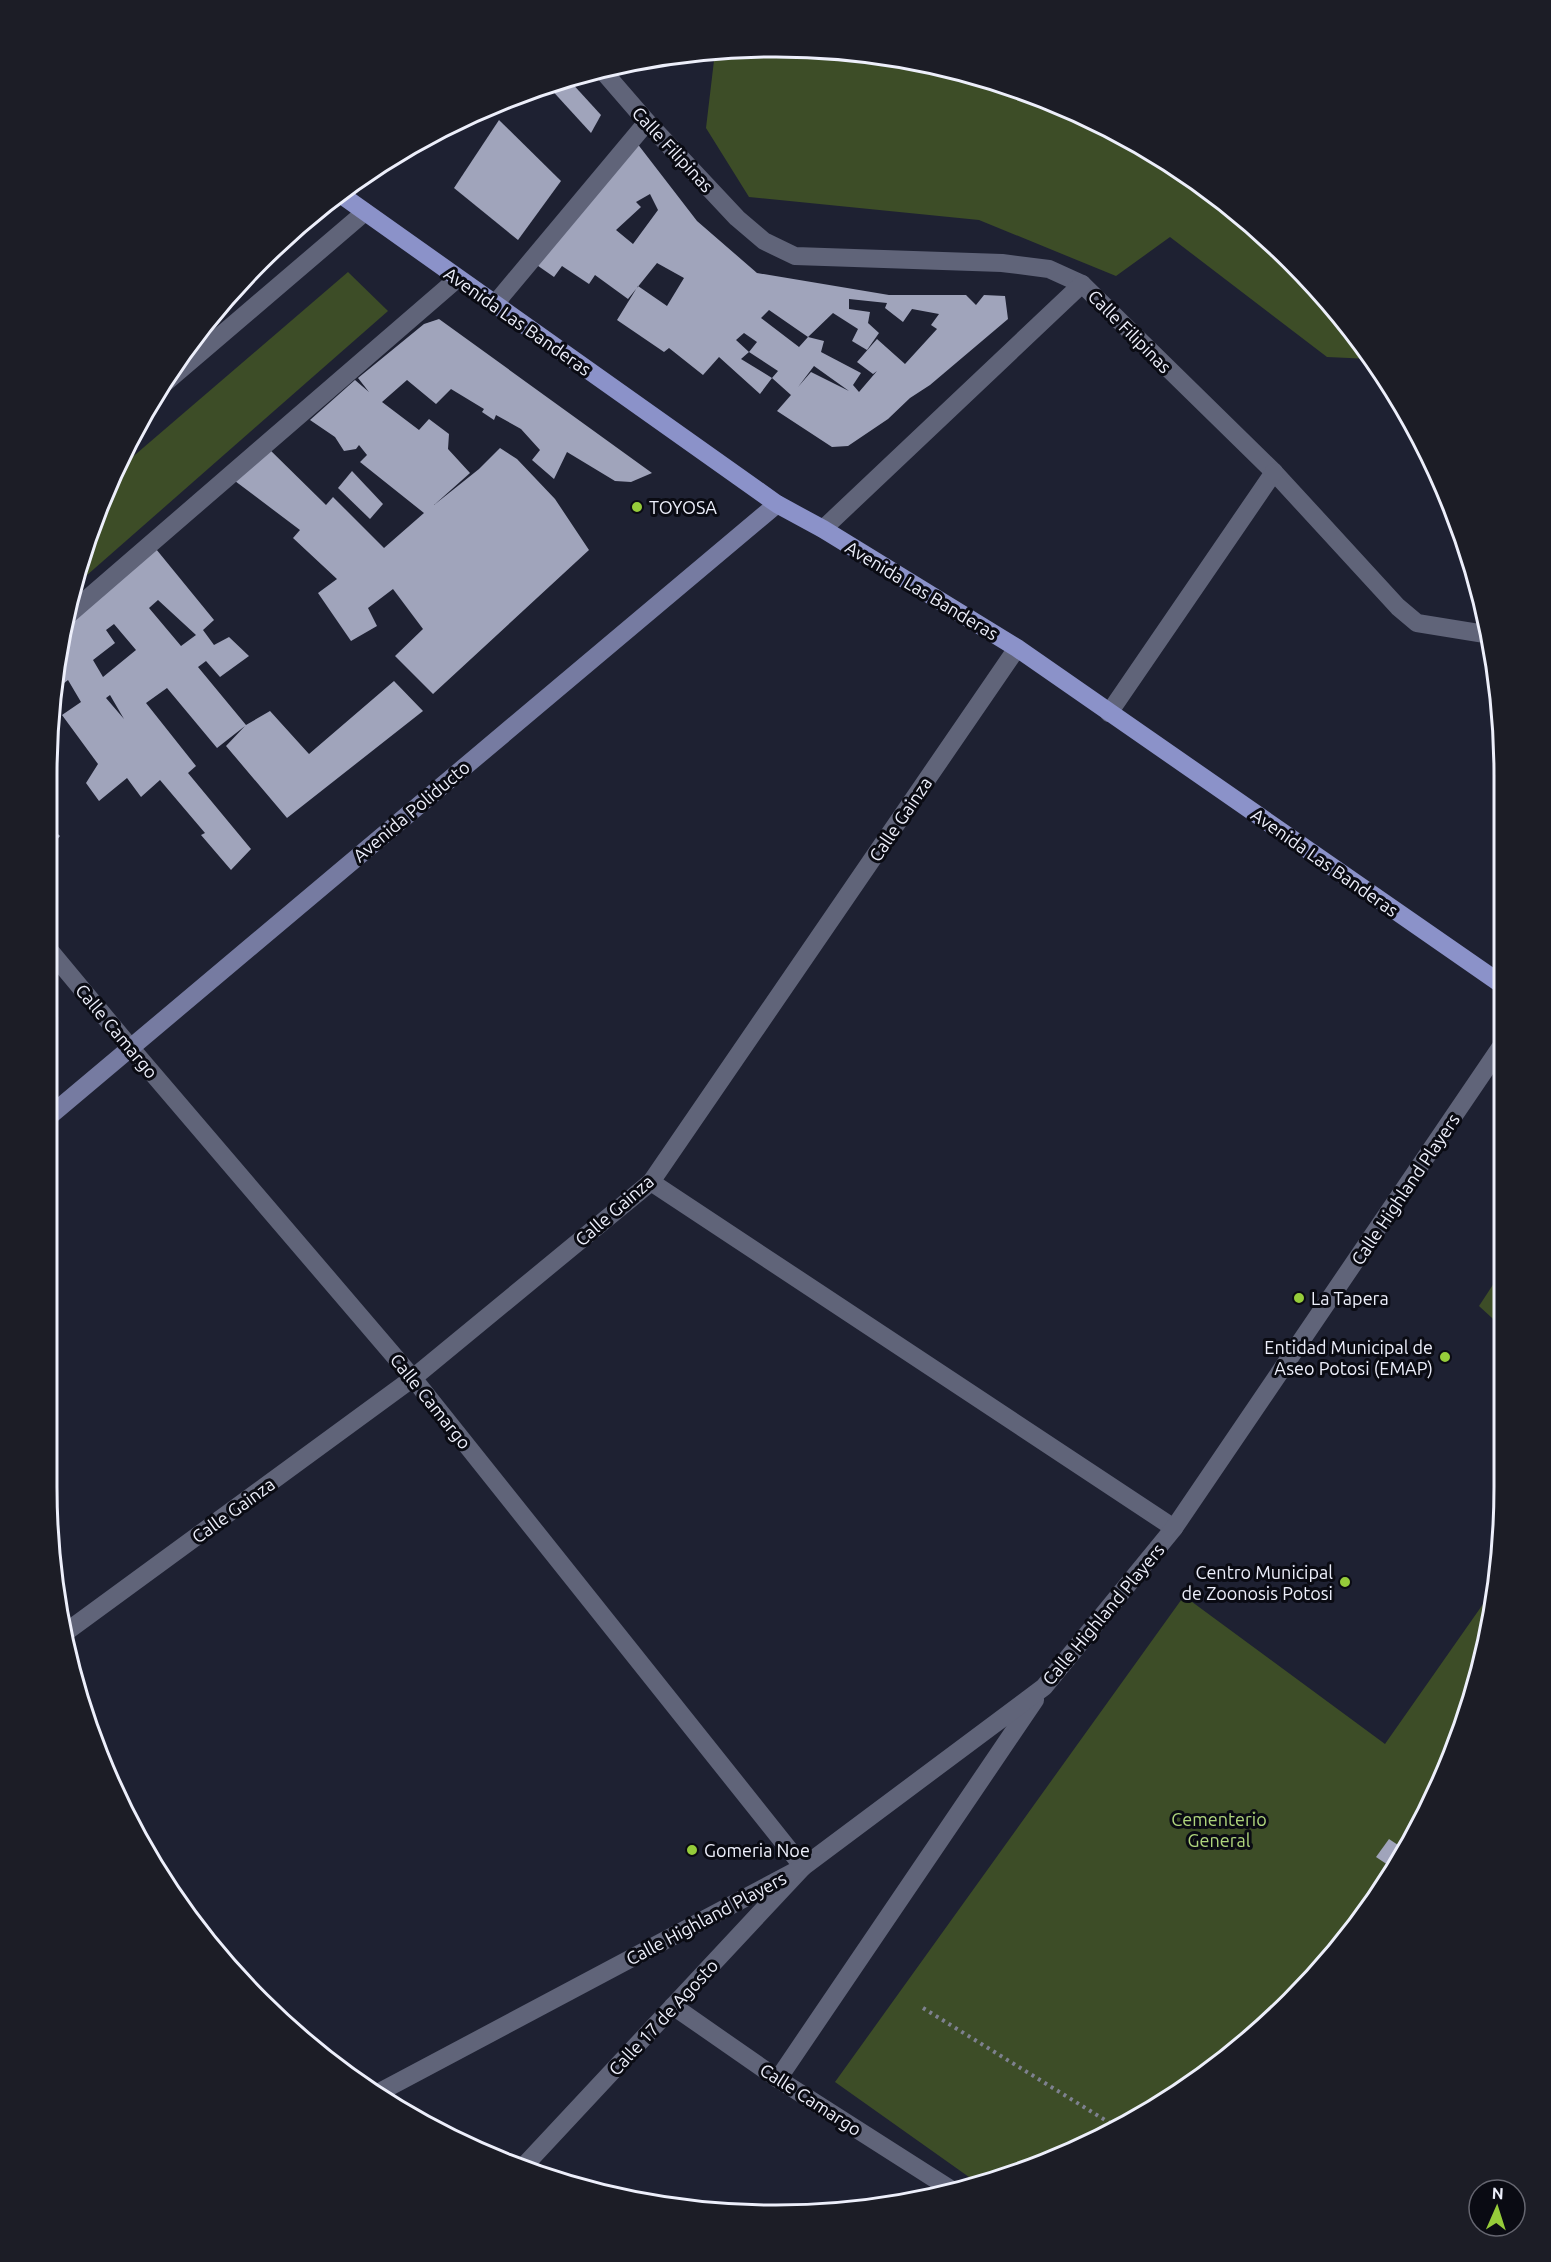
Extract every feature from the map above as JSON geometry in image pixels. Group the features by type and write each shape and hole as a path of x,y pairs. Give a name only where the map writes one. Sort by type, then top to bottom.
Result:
{"main road":[{"name":"Avenida Las Banderas","path":"347,199 777,504 823,529 1017,648 1494,979"}],"street":[{"name":"Calle Filipinas","path":"608,77 737,218 764,241 795,256 1002,263 1049,269 1082,284 1274,472 1398,607 1417,623 1480,633"},
{"path":"494,305 647,122"},
{"path":"185,366 365,212"},
{"path":"77,607 457,279"},
{"path":"823,529 1082,284"},
{"path":"1109,713 1274,472"},
{"name":"Avenida Poliducto","path":"57,1110 777,504"},
{"name":"Calle Gainza","path":"71,1628 413,1378 651,1182 1017,648"},
{"name":"Calle Camargo","path":"57,959 413,1378 803,1867"},
{"name":"Calle Highland Players","path":"385,2089 803,1867 1044,1687 1174,1528 1494,1057"},
{"path":"651,1182 1174,1528"},
{"path":"778,2079 1044,1687"},
{"name":"Calle 17 de Agosto","path":"529,2161 803,1867"},
{"name":"Calle Camargo","path":"673,2006 778,2079 944,2185"}],"path":[{"path":"923,2008 1109,2123"}],"green space":[{"path":"776,57 869,63 961,81 1006,95 1093,131 1135,153 1213,205 1284,267 1316,302 1361,359 1327,357 1170,237 1116,276 979,220 749,197 706,128 714,60"},
{"path":"348,272 388,311 85,577 95,545 131,458"},
{"path":"1494,1283 1494,1320 1479,1306"},
{"name":"Cementerio General","path":"1184,1596 1385,1744 1484,1602 1470,1672 1439,1761 1398,1846 1373,1886 1346,1924 1284,1995 1213,2057 1135,2109 1050,2150 970,2178 835,2082"}],"building":[{"path":"574,86 601,115 591,133 554,92"},
{"path":"499,120 561,181 518,240 454,188"},
{"path":"633,138 697,221 757,273 889,295 966,295 976,305 984,295 1005,296 1008,319 930,385 910,398 888,419 848,446 832,447 777,411 791,395 772,378 760,394 719,357 703,375 669,348 664,352 617,320 636,289 628,299 595,275 589,284 562,266 554,277 531,261","holes":["650,194 658,210 633,244 616,230 641,207 636,202","657,263 684,278 667,306 638,286","849,299 887,303 885,308 903,322 912,309 939,314 931,325 937,329 905,364 877,339 857,362 873,374 877,371 859,392 853,385 861,373 821,352 824,341 808,337 833,313 858,329 852,341 867,350 879,333 868,323 870,312 849,309","769,310 808,337 799,347 761,318","744,333 757,342 749,352 736,340","749,352 778,371 772,378 741,359","814,366 849,391 811,372 798,387"]},
{"path":"439,319 652,473 631,482 615,481 567,452 554,479 532,460 540,450 521,429 496,415 494,420 482,412 484,409 451,389 436,404 407,380 382,402 419,430 429,419 449,434 448,449 470,473 434,505 479,469 500,448 517,459 555,499 589,550 433,694 395,656 423,629 393,589 368,608 377,626 351,641 318,593 337,579 293,538 300,530 231,478 267,447 326,505 333,497 384,548 424,513 360,462 367,455 359,445 356,449 344,451 335,437 310,420 355,380 369,392 358,378 424,324"},
{"path":"352,471 383,504 370,519 338,488"},
{"path":"156,549 214,620 203,630 214,645 229,637 249,656 220,677 206,661 198,667 246,725 270,711 309,754 394,681 423,711 287,818 226,746 245,726 217,748 167,688 146,703 196,766 188,773 251,849 231,870 201,835 205,833 160,780 141,797 127,778 99,801 86,783 98,764 62,715 81,702 68,680 63,684 76,614","holes":["158,600 196,635 181,646 149,608","114,624 136,650 103,677 93,660 115,643 106,630","110,695 124,719 106,698"]},
{"path":"1389,1839 1398,1845 1387,1864 1376,1857"}],"place":[{"name":"TOYOSA","path":"637,507"},
{"name":"La Tapera","path":"1299,1298"},
{"name":"Entidad Municipal de Aseo Potosi (EMAP)","path":"1445,1357"},
{"name":"Centro Municipal de Zoonosis Potosi","path":"1345,1582"},
{"name":"Gomeria Noe","path":"692,1850"}]}
